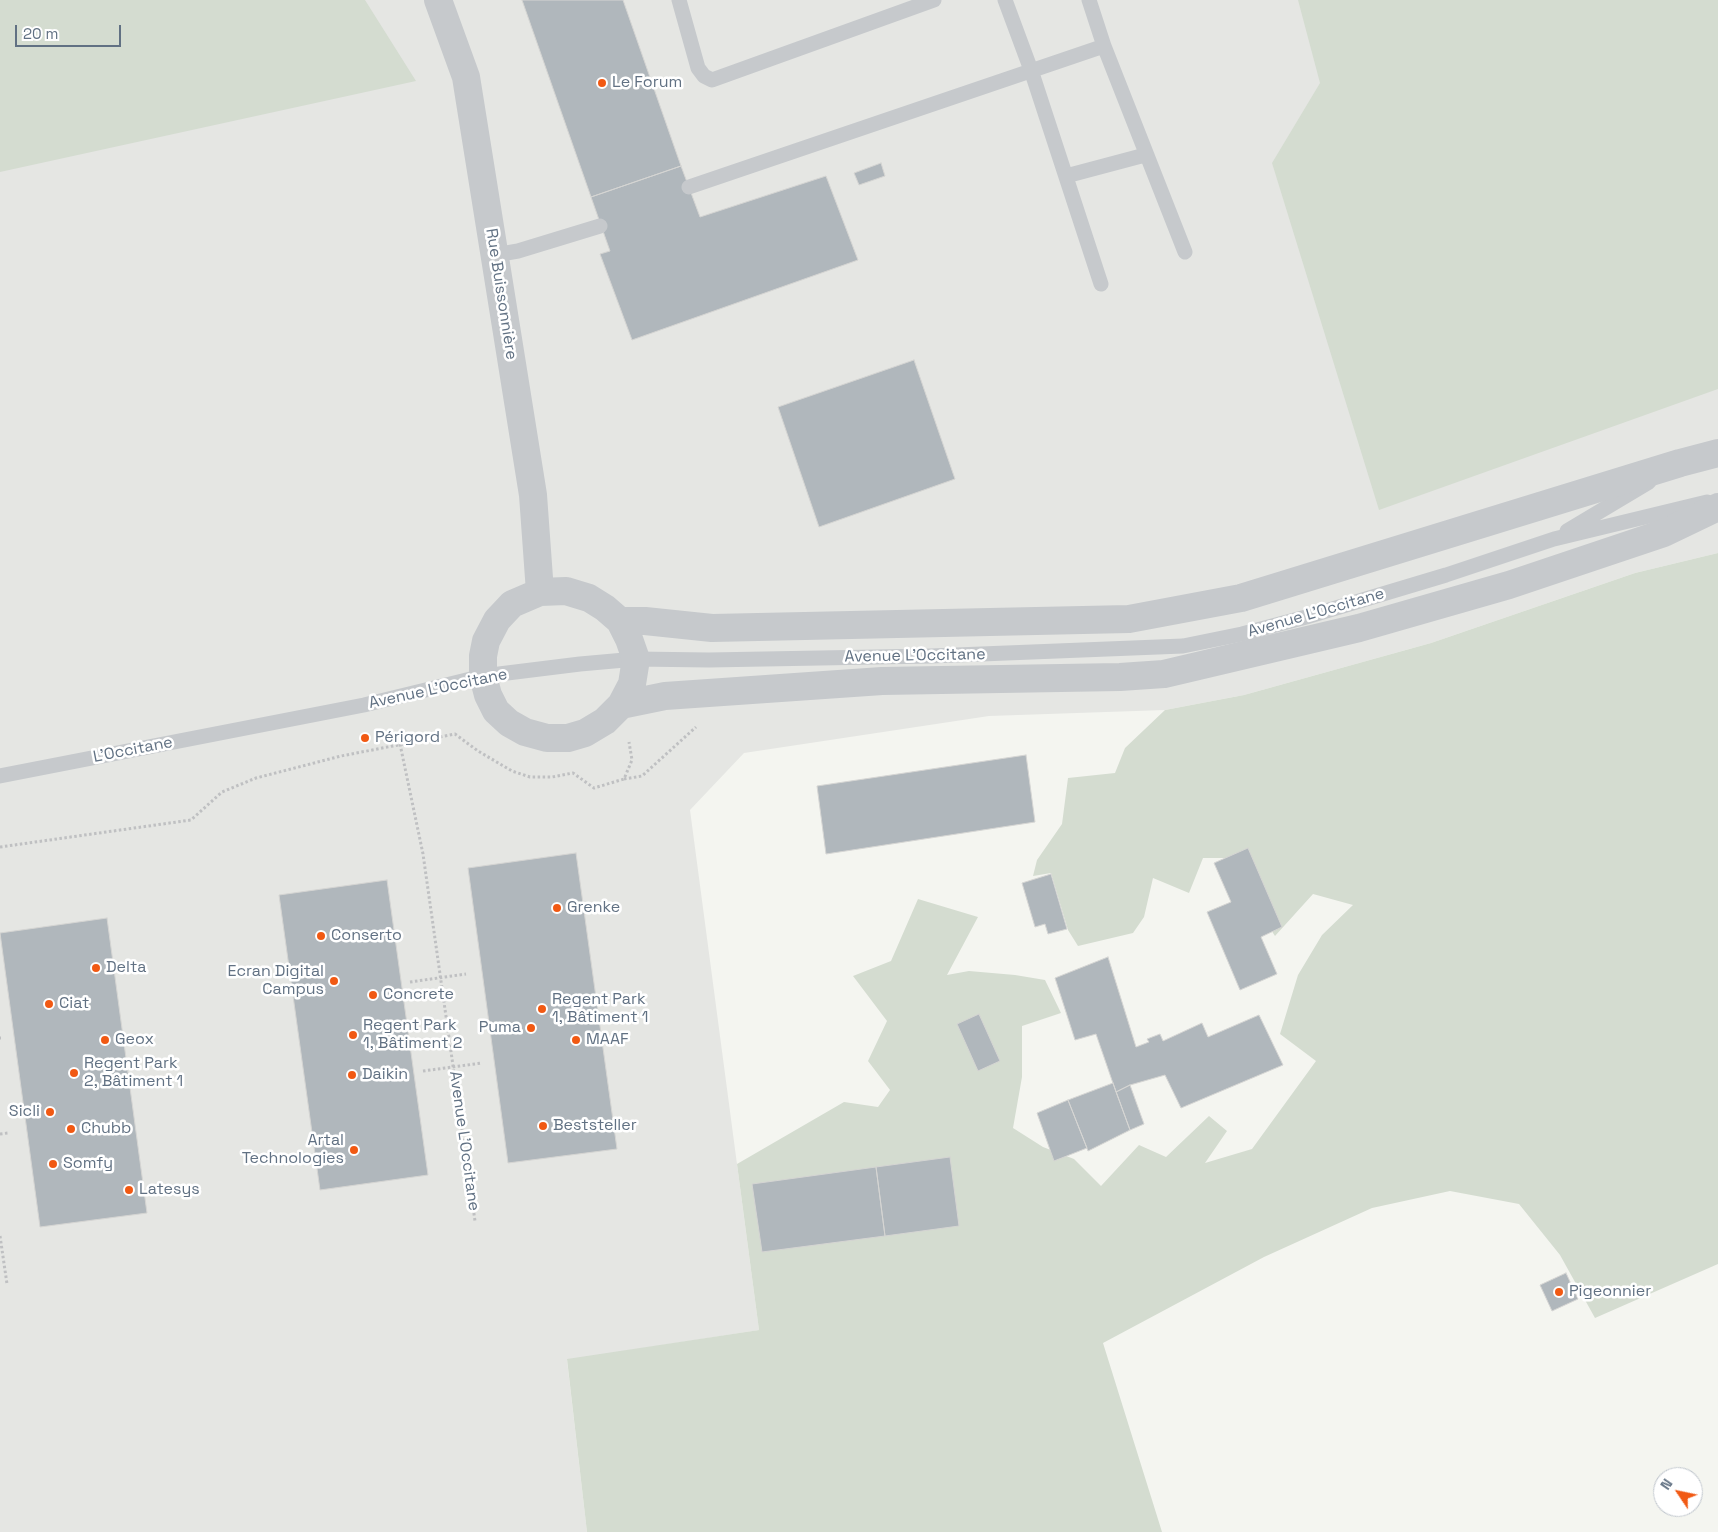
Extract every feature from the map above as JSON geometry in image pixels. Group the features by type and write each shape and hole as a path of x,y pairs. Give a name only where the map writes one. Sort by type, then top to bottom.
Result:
{"street":[{"name":"Rue Buissonnière","path":"438,0 466,77 533,496 540,592"},
{"path":"1680,463 1718,453"},
{"name":"Avenue L'Occitane","path":"620,621 646,621 712,628 1129,619 1241,598 1680,463"},
{"name":"Avenue L'Occitane","path":"621,705 665,696 882,680 1110,677 1164,674 1360,628 1509,585 1664,533 1718,507"},
{"path":"566,591 589,598 605,608 620,621 636,659 632,684 621,705 605,721 585,733 568,738 547,738 525,732 509,723 496,711 488,695 483,676 483,656 486,641 498,620 512,604 540,592 566,591"}],"lane":[{"path":"679,0 698,68 704,76 712,80 934,0"},
{"path":"1005,0 1031,70 1101,284"},
{"path":"1089,0 1104,46 1145,155 1184,252"},
{"path":"689,187 1104,46"},
{"path":"1066,176 1145,155"},
{"path":"495,255 518,251 600,226"},
{"path":"1554,538 1680,463"},
{"path":"1554,538 1718,499"},
{"name":"Avenue L'Occitane","path":"267,724 364,705 483,676 636,659 710,660 921,656 1183,646 1306,617 1446,575 1554,538"},
{"name":"L'Occitane","path":"0,776 267,724"}],"path":[{"path":"624,778 642,776 701,724"},
{"name":"Avenue L'Occitane","path":"400,744 423,854 475,1221"},
{"path":"410,982 466,974"},
{"path":"423,1071 482,1062"},
{"path":"0,1134 8,1133"},
{"path":"0,1236 7,1284"}],"shaded area":[{"path":"0,0 1718,0 1718,553 1635,573 1431,643 1244,695 1165,710 989,716 744,753 690,810 759,1330 567,1360 587,1532 0,1532"},
{"path":"0,0 365,0 416,81 0,172"},
{"path":"1298,0 1718,0 1718,389 1379,510 1272,163 1320,83"},
{"path":"1718,553 1718,1264 1595,1318 1560,1255 1519,1204 1450,1191 1372,1208 1264,1257 1103,1343 1162,1532 587,1532 567,1359 759,1330 737,1164 844,1102 878,1107 890,1090 868,1061 887,1021 853,976 891,961 918,899 978,917 947,975 969,971 1045,980 1061,1013 1022,1026 1022,1077 1013,1128 1043,1147 1074,1159 1101,1186 1139,1145 1166,1157 1209,1116 1227,1131 1205,1163 1252,1149 1316,1061 1280,1034 1298,975 1322,935 1353,905 1313,894 1275,936 1224,858 1203,858 1189,893 1153,878 1144,917 1133,933 1078,946 1068,930 1051,873 1033,876 1037,860 1062,824 1068,778 1115,773 1125,748 1165,710 1244,695 1431,643 1635,573"}],"building":[{"name":"Le Forum","path":"522,0 623,0 681,166 591,197"},
{"path":"881,163 885,176 859,185 854,173"},
{"path":"681,166 700,217 826,176 858,260 632,340 600,254 610,251 591,197"},
{"path":"914,360 955,479 819,527 778,407"},
{"path":"1026,755 1035,822 826,854 817,786"},
{"path":"1248,848 1282,927 1261,937 1277,974 1240,990 1207,912 1231,902 1214,863"},
{"name":"Regent Park 1, Bâtiment 1","path":"576,853 617,1149 508,1163 468,868"},
{"path":"1051,874 1067,929 1048,934 1045,924 1035,927 1022,883"},
{"name":"Regent Park 1, Bâtiment 2","path":"387,880 428,1175 320,1190 279,895"},
{"name":"Regent Park 2, Bâtiment 1","path":"107,918 147,1213 40,1227 0,933"},
{"path":"1108,957 1136,1047 1149,1042 1147,1039 1160,1034 1163,1041 1202,1023 1208,1037 1259,1015 1283,1065 1181,1108 1165,1075 1130,1085 1116,1092 1096,1034 1075,1040 1055,978"},
{"path":"979,1014 1000,1061 978,1071 957,1024"},
{"path":"1113,1083 1130,1130 1088,1151 1068,1100"},
{"path":"1130,1085 1144,1124 1130,1130 1116,1092"},
{"path":"1068,1100 1087,1148 1054,1161 1037,1113"},
{"path":"950,1157 959,1226 885,1236 876,1167"},
{"path":"876,1167 885,1236 762,1252 752,1184"},
{"name":"Pigeonnier","path":"1566,1273 1578,1299 1552,1311 1540,1285"}],"place":[{"name":"Le Forum","path":"602,83"},
{"name":"Périgord","path":"365,738"},
{"name":"Grenke","path":"557,908"},
{"name":"Conserto","path":"321,936"},
{"name":"Delta","path":"96,968"},
{"name":"Ecran Digital Campus","path":"334,981"},
{"name":"Concrete","path":"373,995"},
{"name":"Ciat","path":"49,1004"},
{"name":"Regent Park 1, Bâtiment 1","path":"542,1009"},
{"name":"Puma","path":"531,1028"},
{"name":"Regent Park 1, Bâtiment 2","path":"353,1035"},
{"name":"Geox","path":"105,1040"},
{"name":"MAAF","path":"576,1040"},
{"name":"Regent Park 2, Bâtiment 1","path":"74,1073"},
{"name":"Daikin","path":"352,1075"},
{"name":"Sicli","path":"50,1112"},
{"name":"Beststeller","path":"543,1126"},
{"name":"Chubb","path":"71,1129"},
{"name":"Artal Technologies","path":"354,1150"},
{"name":"Somfy","path":"53,1164"},
{"name":"Latesys","path":"129,1190"},
{"name":"Pigeonnier","path":"1559,1292"}]}
